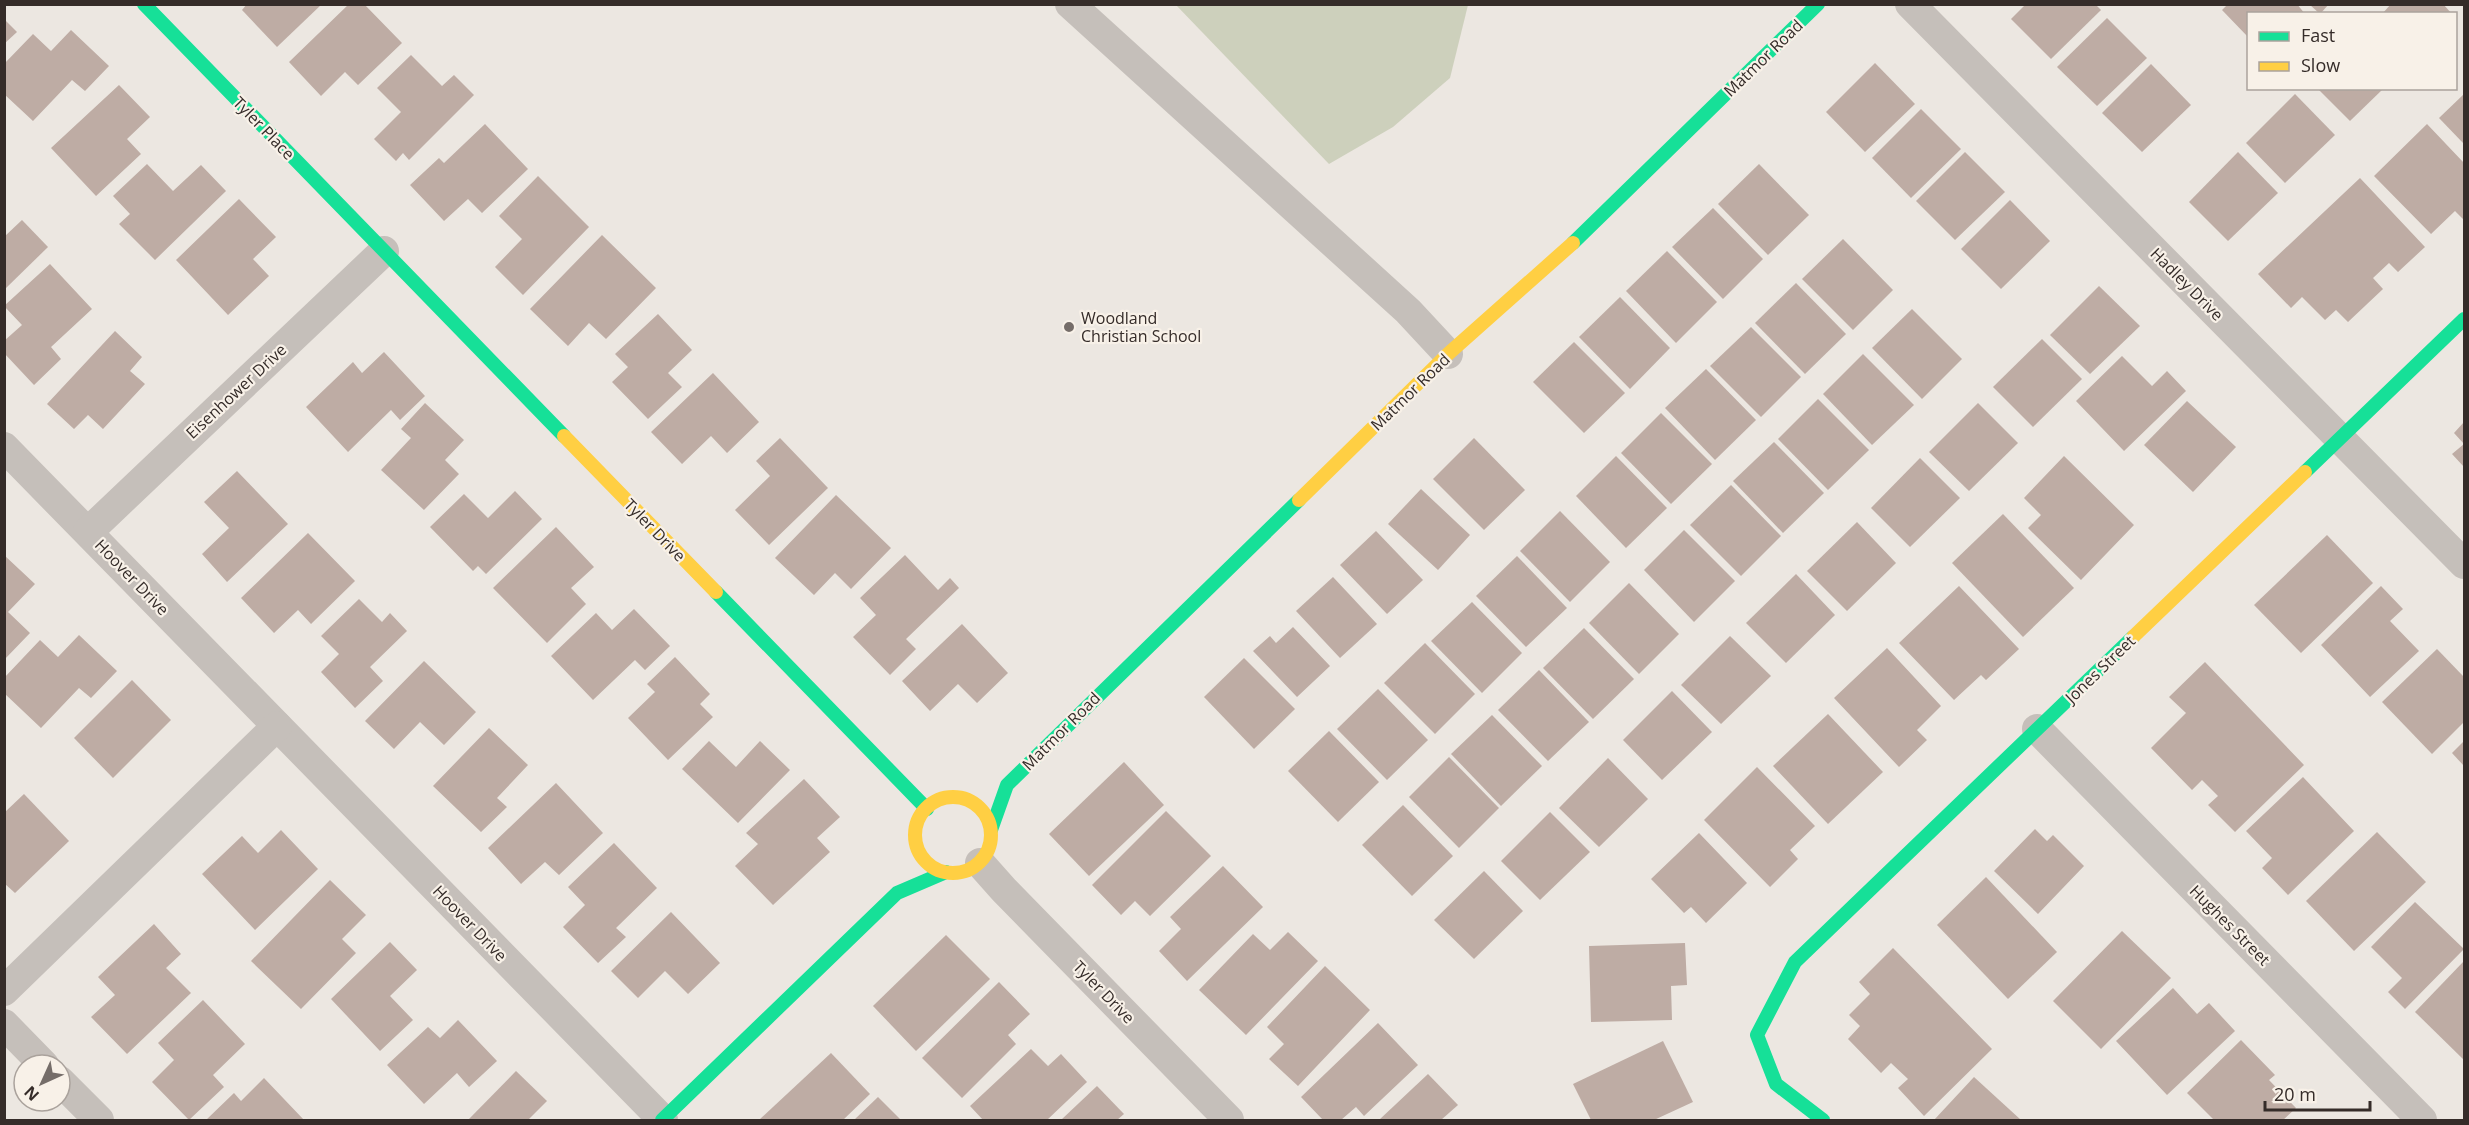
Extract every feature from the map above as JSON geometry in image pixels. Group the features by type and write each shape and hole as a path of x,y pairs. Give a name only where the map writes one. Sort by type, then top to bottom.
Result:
{"street":[{"name":"Tyler Place","path":"144,4 384,251"},
{"path":"1070,4 1408,311 1448,354"},
{"name":"Matmor Road","path":"991,830 1007,785 1448,354 1548,267 1818,4"},
{"name":"Hadley Drive","path":"1910,4 2464,564"},
{"name":"Eisenhower Drive","path":"88,531 384,251"},
{"name":"Tyler Drive","path":"384,251 927,809"},
{"name":"Jones Street","path":"1823,1120 1776,1084 1757,1035 1795,962 2464,319"},
{"name":"Hoover Drive","path":"4,447 663,1120"},
{"path":"4,991 277,726"},
{"name":"Hughes Street","path":"2037,729 2422,1120"},
{"path":"957,798 1007,785"},
{"path":"897,893 917,824 927,809 944,798 969,801 980,808 991,830 987,853 980,863 970,870 958,873 935,868 925,861 915,837"},
{"name":"Tyler Drive","path":"980,863 1230,1120"},
{"path":"663,1120 897,893 946,872"},
{"path":"4,1024 32,1053"},
{"path":"72,1093 99,1120"}],"green space":[{"path":"1176,5 1468,5 1450,78 1393,127 1329,164"}],"building":[{"path":"247,4 322,4 277,47 242,10"},
{"path":"349,4 364,4 402,43 358,85 345,72 321,96 289,62"},
{"path":"2026,4 2095,4 2101,10 2051,59 2011,19"},
{"path":"2228,4 2297,4 2303,12 2247,12 2247,36 2222,10"},
{"path":"2309,4 2329,4 2322,12 2318,12"},
{"path":"2391,4 2443,4 2450,12 2384,12"},
{"path":"2107,18 2147,58 2097,106 2057,67"},
{"path":"4,19 17,32 4,44"},
{"path":"71,30 109,66 85,91 72,80 33,121 4,94 4,64 33,34 51,51"},
{"path":"411,55 442,86 454,75 474,95 409,160 403,153 396,161 374,139 401,112 377,88"},
{"path":"1875,63 1915,104 1865,152 1826,112"},
{"path":"2151,64 2191,105 2142,152 2102,113"},
{"path":"119,85 150,117 127,139 141,154 96,196 51,148"},
{"path":"2319,90 2382,90 2350,121"},
{"path":"2295,94 2335,135 2285,183 2246,143"},
{"path":"2464,94 2464,144 2439,118"},
{"path":"1921,109 1961,149 1911,198 1872,158"},
{"path":"485,124 528,169 482,213 468,199 444,221 410,185 439,158 444,163"},
{"path":"2427,124 2464,163 2464,220 2455,211 2431,234 2374,176"},
{"path":"1965,152 2005,192 1955,240 1916,201"},
{"path":"2238,152 2278,193 2228,241 2189,202"},
{"path":"147,164 173,191 201,165 226,191 155,260 119,224 130,214 113,196"},
{"path":"1759,164 1809,215 1768,255 1718,204"},
{"path":"538,176 589,227 523,295 495,267 522,239 499,216"},
{"path":"2360,178 2425,247 2398,272 2389,263 2373,278 2383,289 2348,322 2336,310 2325,320 2302,297 2291,308 2258,274"},
{"path":"239,199 276,237 253,259 269,276 228,315 176,260"},
{"path":"2010,200 2050,241 2001,289 1961,249"},
{"path":"1713,208 1763,259 1723,299 1672,247"},
{"path":"22,220 48,247 4,290 4,237"},
{"path":"602,235 656,288 606,339 589,323 568,346 530,309"},
{"path":"1843,239 1893,290 1853,330 1802,279"},
{"path":"1667,251 1717,302 1676,343 1626,291"},
{"path":"50,264 92,309 51,347 61,359 34,385 4,353 4,341 22,325 4,306"},
{"path":"1796,283 1846,334 1805,374 1755,323"},
{"path":"2099,286 2140,326 2090,374 2050,335"},
{"path":"1620,297 1670,348 1630,389 1579,337"},
{"path":"1912,309 1962,359 1922,399 1872,348"},
{"path":"658,314 692,350 668,373 682,387 648,419 612,382 628,367 615,354"},
{"path":"1751,327 1801,377 1761,417 1710,366"},
{"path":"115,331 142,357 130,371 145,384 103,429 88,415 74,429 47,404"},
{"path":"2042,339 2082,379 2033,427 1993,387"},
{"path":"1574,342 1625,393 1584,433 1533,382"},
{"path":"384,352 425,396 400,420 391,410 348,452 306,407 353,362 362,373"},
{"path":"1863,354 1914,405 1872,445 1823,394"},
{"path":"2122,356 2152,386 2167,371 2186,391 2124,451 2076,401"},
{"path":"1706,369 1756,420 1715,460 1665,408"},
{"path":"713,373 759,422 727,453 711,436 682,464 651,432"},
{"path":"1818,399 1869,450 1828,490 1778,439"},
{"path":"2187,401 2236,447 2193,492 2144,445"},
{"path":"425,403 464,440 445,460 459,474 424,510 381,470 411,438 401,429"},
{"path":"1978,403 2018,443 1969,491 1929,452"},
{"path":"1661,413 1712,464 1671,504 1621,453"},
{"path":"2464,422 2464,444 2454,433"},
{"path":"780,438 828,488 769,545 735,510 770,476 756,461"},
{"path":"1474,438 1525,490 1484,530 1433,479"},
{"path":"1774,442 1824,493 1783,533 1733,481"},
{"path":"2464,444 2464,467 2452,454"},
{"path":"1616,456 1667,508 1626,548 1576,496"},
{"path":"2064,456 2134,525 2081,580 2028,528 2041,515 2024,498"},
{"path":"1920,458 1960,498 1910,547 1871,508"},
{"path":"237,471 288,524 227,582 202,554 229,528 204,502"},
{"path":"1731,485 1781,536 1741,576 1690,525"},
{"path":"1421,489 1470,535 1438,570 1388,524"},
{"path":"515,491 542,519 486,574 478,566 473,571 430,527 464,494 488,518"},
{"path":"836,495 891,548 851,589 835,573 814,595 775,558"},
{"path":"1560,511 1610,562 1570,602 1520,551"},
{"path":"2003,514 2074,588 2023,637 1952,563"},
{"path":"1857,522 1896,563 1847,611 1807,571"},
{"path":"556,527 594,567 571,588 586,604 547,643 493,588"},
{"path":"1684,530 1735,581 1694,622 1644,570"},
{"path":"1376,531 1423,580 1387,614 1340,565"},
{"path":"308,533 355,581 311,624 298,610 274,633 241,598"},
{"path":"2327,535 2373,583 2301,653 2254,605"},
{"path":"4,555 35,584 8,612 30,633 4,660"},
{"path":"905,555 938,590 950,578 959,588 906,639 916,649 890,675 853,637 876,615 860,598"},
{"path":"1517,556 1567,608 1526,647 1476,596"},
{"path":"1796,574 1835,615 1786,663 1746,623"},
{"path":"1333,577 1377,624 1340,658 1296,611"},
{"path":"1629,583 1679,634 1639,674 1589,623"},
{"path":"1959,586 2019,649 1986,680 1981,675 1954,700 1899,643"},
{"path":"2381,586 2403,609 2390,621 2419,651 2370,697 2321,645"},
{"path":"359,599 382,622 390,613 407,631 370,667 383,681 355,708 321,672 339,654 321,636"},
{"path":"1472,602 1522,653 1482,693 1431,641"},
{"path":"634,609 670,646 645,670 635,660 593,700 551,656 596,613 612,630"},
{"path":"962,624 1008,673 977,703 958,684 930,711 902,681"},
{"path":"1293,627 1330,666 1297,697 1253,651 1270,636 1276,643"},
{"path":"1584,628 1634,679 1593,719 1543,668"},
{"path":"79,635 117,671 91,698 79,688 41,728 4,693 4,678 40,640 58,657"},
{"path":"1730,636 1771,676 1721,724 1681,685"},
{"path":"1425,643 1475,694 1435,734 1384,683"},
{"path":"1887,648 1941,706 1917,730 1927,740 1899,767 1834,698"},
{"path":"2437,649 2464,677 2464,722 2432,754 2382,702"},
{"path":"675,657 710,694 700,704 713,717 668,760 628,718 655,692 647,684"},
{"path":"1244,658 1295,709 1254,749 1204,697"},
{"path":"424,661 476,712 444,745 420,722 394,749 365,721"},
{"path":"2205,662 2304,765 2235,832 2208,805 2218,796 2202,780 2192,790 2151,748 2186,713 2169,697"},
{"path":"1539,670 1589,722 1548,761 1498,710"},
{"path":"132,680 171,720 113,778 74,738"},
{"path":"1378,689 1428,740 1387,780 1337,729"},
{"path":"1672,691 1712,732 1662,780 1623,740"},
{"path":"1828,714 1883,772 1828,824 1773,766"},
{"path":"1492,715 1542,766 1501,806 1451,754"},
{"path":"489,728 528,765 497,798 507,807 481,832 433,786"},
{"path":"1329,731 1379,782 1338,822 1288,771"},
{"path":"709,741 736,767 760,741 790,770 738,823 682,769"},
{"path":"2464,741 2464,766 2452,753"},
{"path":"1449,757 1499,808 1459,848 1409,797"},
{"path":"1608,758 1648,799 1599,847 1559,808"},
{"path":"1124,762 1164,805 1089,876 1049,834"},
{"path":"1757,767 1815,826 1790,850 1798,859 1770,887 1704,820"},
{"path":"2303,777 2354,831 2288,895 2262,868 2272,858 2246,831"},
{"path":"804,779 840,817 817,838 830,852 773,905 735,866 758,844 746,833"},
{"path":"556,783 603,833 559,875 545,862 521,884 488,848"},
{"path":"24,794 69,841 15,893 4,883 4,813"},
{"path":"1403,805 1453,856 1412,896 1362,845"},
{"path":"1166,811 1211,856 1150,916 1135,901 1121,915 1092,885"},
{"path":"1550,812 1590,852 1540,900 1501,861"},
{"path":"2035,829 2047,841 2053,835 2084,866 2038,914 1994,871"},
{"path":"281,830 318,869 255,930 202,874 242,836 258,853"},
{"path":"2377,832 2426,882 2354,951 2306,901"},
{"path":"1699,833 1747,883 1706,923 1691,907 1684,913 1651,879"},
{"path":"614,843 657,888 616,928 626,937 598,963 563,927 585,905 568,887"},
{"path":"1223,866 1263,907 1187,981 1159,951 1181,929 1170,917"},
{"path":"1484,871 1523,911 1474,959 1434,920"},
{"path":"1986,877 2057,952 2008,999 1937,925"},
{"path":"330,880 366,915 342,939 356,953 301,1009 251,961"},
{"path":"2415,902 2464,949 2405,1009 2388,992 2402,978 2371,947"},
{"path":"671,912 720,963 688,994 665,971 638,998 611,971"},
{"path":"154,924 181,954 166,968 191,993 127,1054 91,1017 115,995 98,977"},
{"path":"2122,931 2171,978 2101,1049 2053,1001"},
{"path":"1288,932 1318,961 1246,1035 1199,990 1253,934 1270,950"},
{"path":"946,935 990,979 916,1051 873,1006"},
{"path":"390,942 417,970 390,996 413,1020 380,1051 331,999"},
{"path":"1685,943 1687,985 1671,986 1672,1020 1591,1022 1589,946"},
{"path":"1893,948 1992,1049 1924,1116 1898,1088 1908,1079 1891,1063 1881,1073 1848,1039 1860,1026 1849,1015 1870,994 1859,982"},
{"path":"2464,961 2464,1060 2415,1012"},
{"path":"1325,966 1370,1010 1298,1086 1269,1059 1284,1044 1267,1027"},
{"path":"999,982 1030,1014 1008,1035 1016,1044 962,1098 922,1058"},
{"path":"2173,988 2197,1014 2209,1003 2235,1031 2167,1095 2116,1041"},
{"path":"203,1000 245,1044 213,1075 224,1087 189,1120 152,1082 174,1060 158,1043"},
{"path":"458,1020 497,1061 469,1087 457,1073 424,1104 387,1065 428,1027 440,1038"},
{"path":"1378,1023 1418,1065 1364,1116 1356,1107 1341,1120 1323,1120 1301,1097"},
{"path":"2241,1040 2275,1075 2269,1080 2296,1108 2283,1120 2214,1120 2187,1093"},
{"path":"1663,1041 1693,1102 1654,1120 1591,1120 1573,1084"},
{"path":"1031,1049 1048,1066 1061,1054 1087,1082 1047,1120 983,1120 970,1106"},
{"path":"831,1053 870,1094 843,1120 759,1120"},
{"path":"516,1071 547,1101 528,1120 468,1120"},
{"path":"1428,1074 1458,1105 1441,1120 1379,1120"},
{"path":"1974,1077 2021,1120 1934,1120"},
{"path":"264,1078 304,1120 206,1120 234,1093 241,1101"},
{"path":"1097,1086 1124,1114 1117,1120 1061,1120"},
{"path":"878,1097 901,1120 854,1120"}],"traffic: fast":[{"path":"144,4 564,436"},
{"path":"1573,243 1818,4"},
{"path":"2305,472 2464,319"},
{"path":"991,830 1007,785 1299,500"},
{"path":"716,592 927,809"},
{"path":"1823,1120 1776,1084 1757,1035 1795,962 2133,637"},
{"path":"662,1120 897,893 946,872"}],"traffic: slow":[{"path":"1299,500 1448,354 1573,243"},
{"path":"564,436 716,592"},
{"path":"2133,637 2305,472"},
{"path":"953,797 967,800 980,808 988,821 991,835 988,849 980,862 967,870 953,873 939,870 926,862 918,849 915,835 918,821 926,808 939,800 953,797"}],"place":[{"name":"Woodland Christian School","path":"1069,327"}]}
